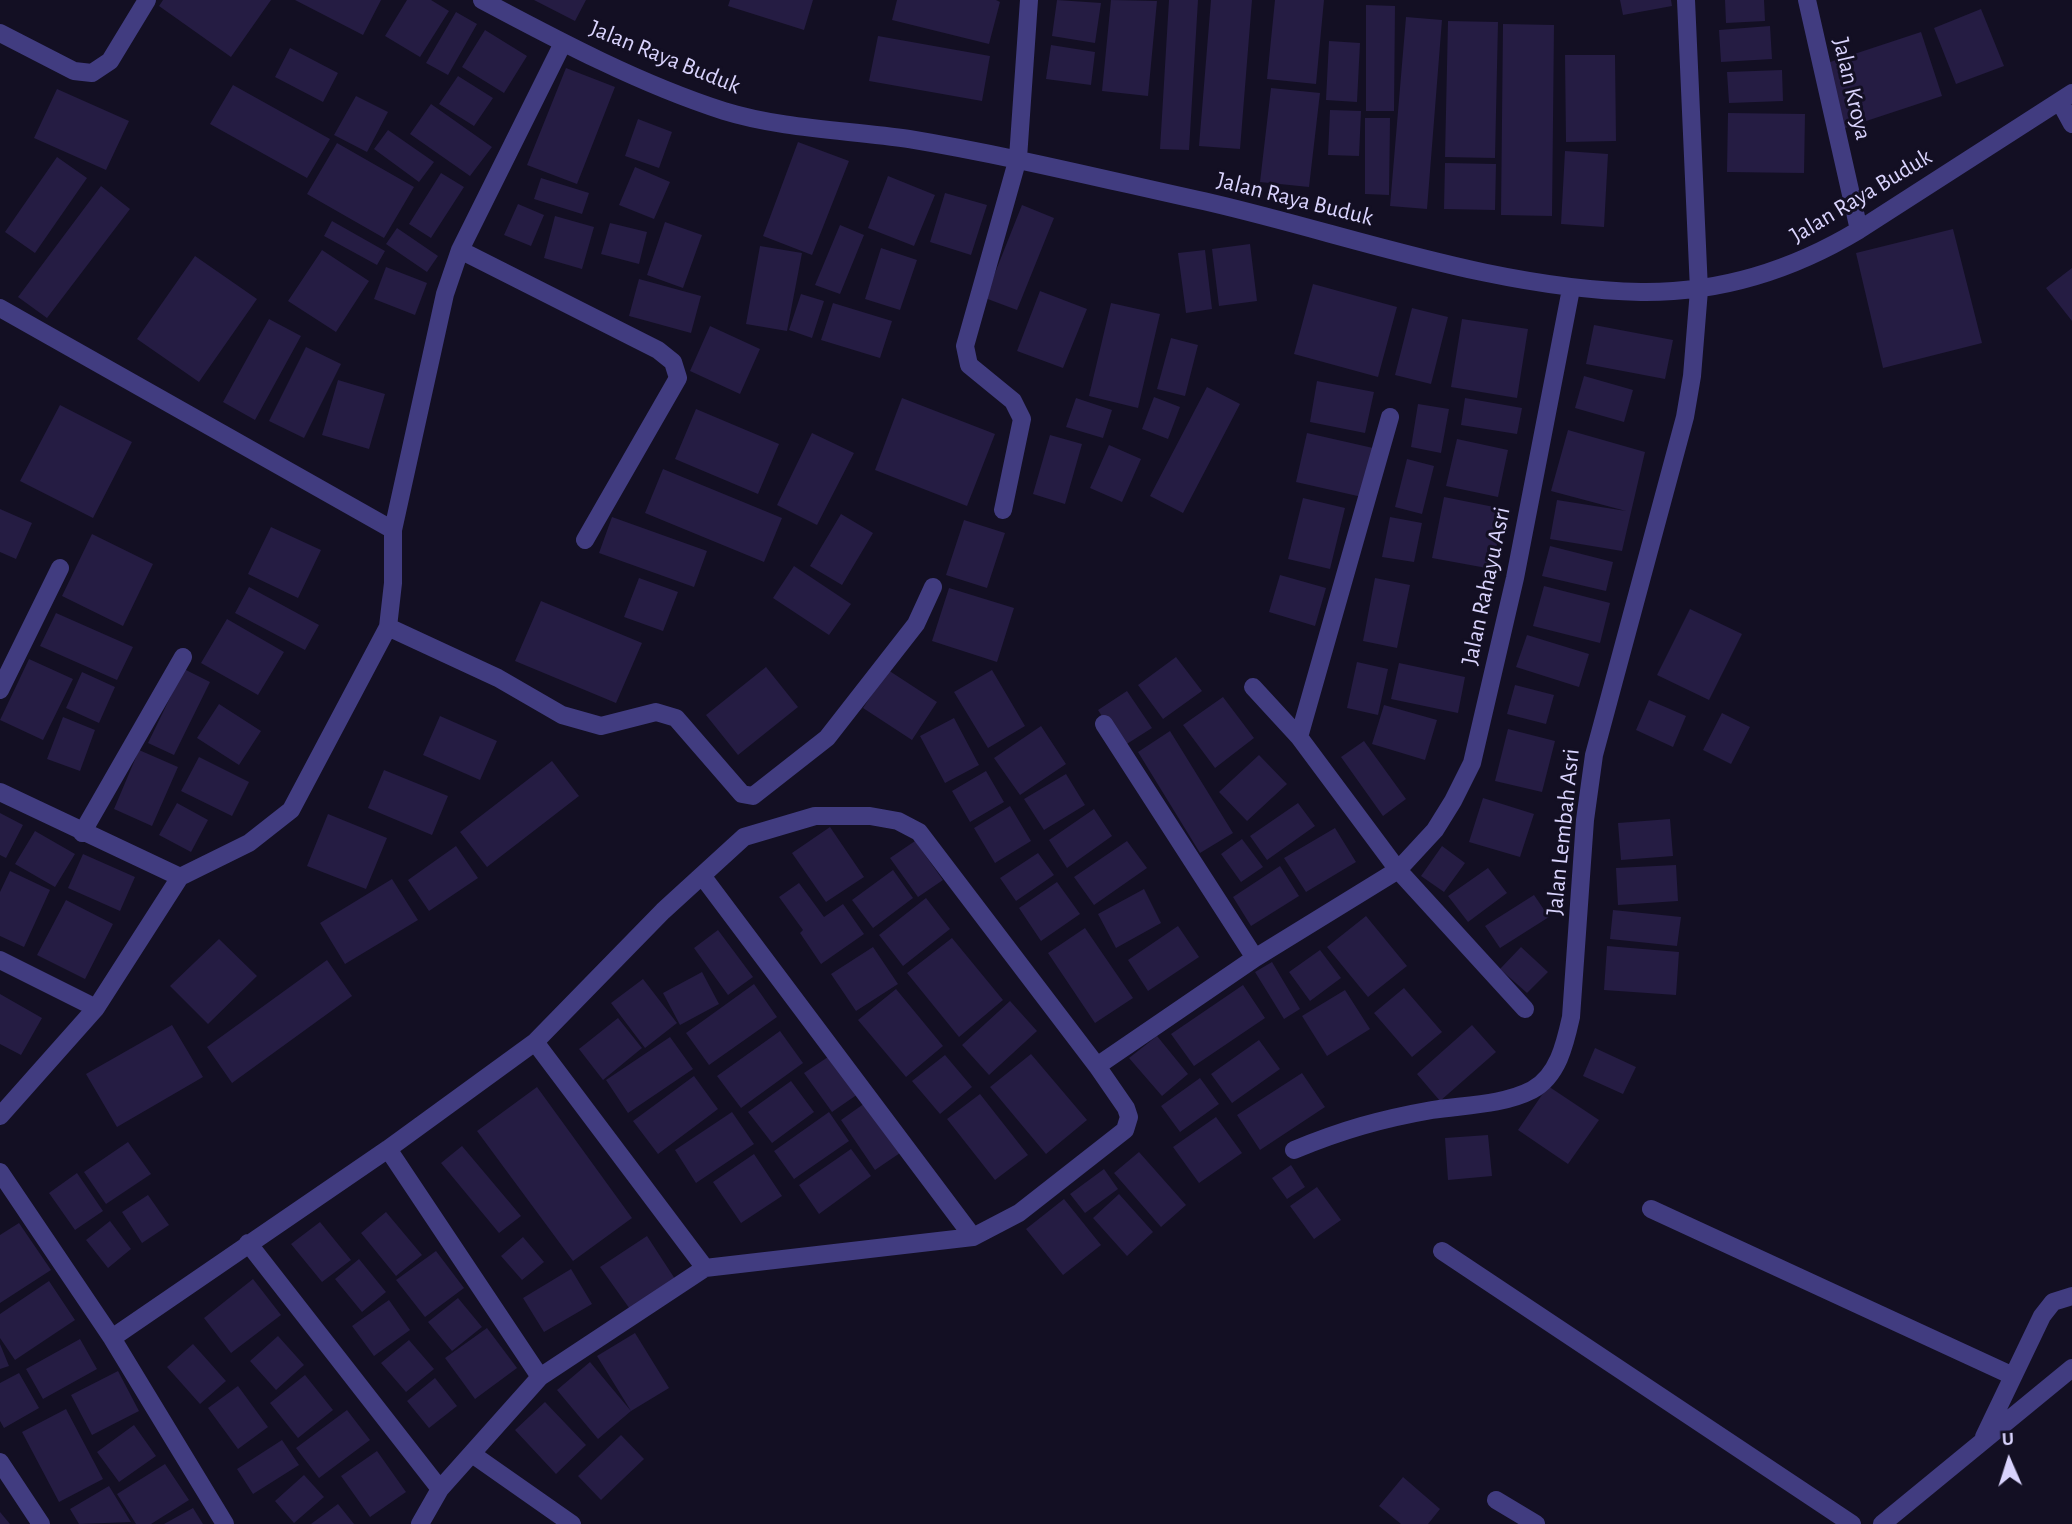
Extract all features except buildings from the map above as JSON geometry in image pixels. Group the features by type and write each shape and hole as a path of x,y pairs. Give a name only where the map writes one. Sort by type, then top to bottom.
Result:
{"street":[{"path":"0,33 75,71 92,73 110,61 147,0"},
{"name":"Jalan Raya Buduk","path":"482,0 563,43 725,111 1018,159 1275,218 1445,263 1571,289 1644,292 1699,290 1751,280 1783,269 1824,251 1859,230 2066,98"},
{"path":"1003,510 1022,419 1013,401 969,365 965,346 1018,159 1029,0"},
{"name":"Jalan Lembah Asri","path":"1294,1150 1351,1127 1511,1097 1532,1090 1549,1076 1558,1062 1571,1017 1585,820 1594,755 1685,417 1692,376 1699,290 1686,0"},
{"name":"Jalan Kroya","path":"1807,0 1859,230"},
{"path":"0,1116 96,1008 180,877 249,843 291,810 388,627 393,583 393,530 431,347 460,250 563,43"},
{"path":"2066,98 2072,124"},
{"path":"460,250 658,350 673,362 678,378 585,540"},
{"name":"Jalan Rahayu Asri","path":"1097,1066 1255,958 1398,870 1435,830 1472,763 1515,578 1571,289"},
{"path":"0,308 393,530"},
{"path":"1299,737 1390,418"},
{"path":"0,690 60,568"},
{"path":"388,627 498,678 562,715 601,726 656,712 676,718 742,794 753,796 827,738 916,624 933,587"},
{"path":"82,833 183,657"},
{"path":"1252,687 1299,737 1398,870 1525,1009"},
{"path":"1104,724 1255,958"},
{"path":"0,792 180,877"},
{"path":"111,1338 388,1149 535,1042 663,911 744,837 779,824 815,816 870,816 898,821 919,832 1097,1066 1126,1108 1129,1117 1125,1130 1020,1213 974,1237 705,1268 540,1377 440,1489 420,1524"},
{"path":"702,877 974,1237"},
{"path":"0,960 96,1008"},
{"path":"535,1042 705,1268"},
{"path":"388,1149 540,1377"},
{"path":"0,1172 111,1338 225,1524"},
{"path":"1651,1209 2013,1376"},
{"path":"248,1243 440,1489"},
{"path":"1442,1251 1852,1524"},
{"path":"1982,1441 2042,1316 2053,1302 2072,1296"},
{"path":"1882,1524 2072,1368"},
{"path":"472,1454 572,1524"},
{"path":"0,1462 41,1524"},
{"path":"1496,1500 1536,1524"}]}
